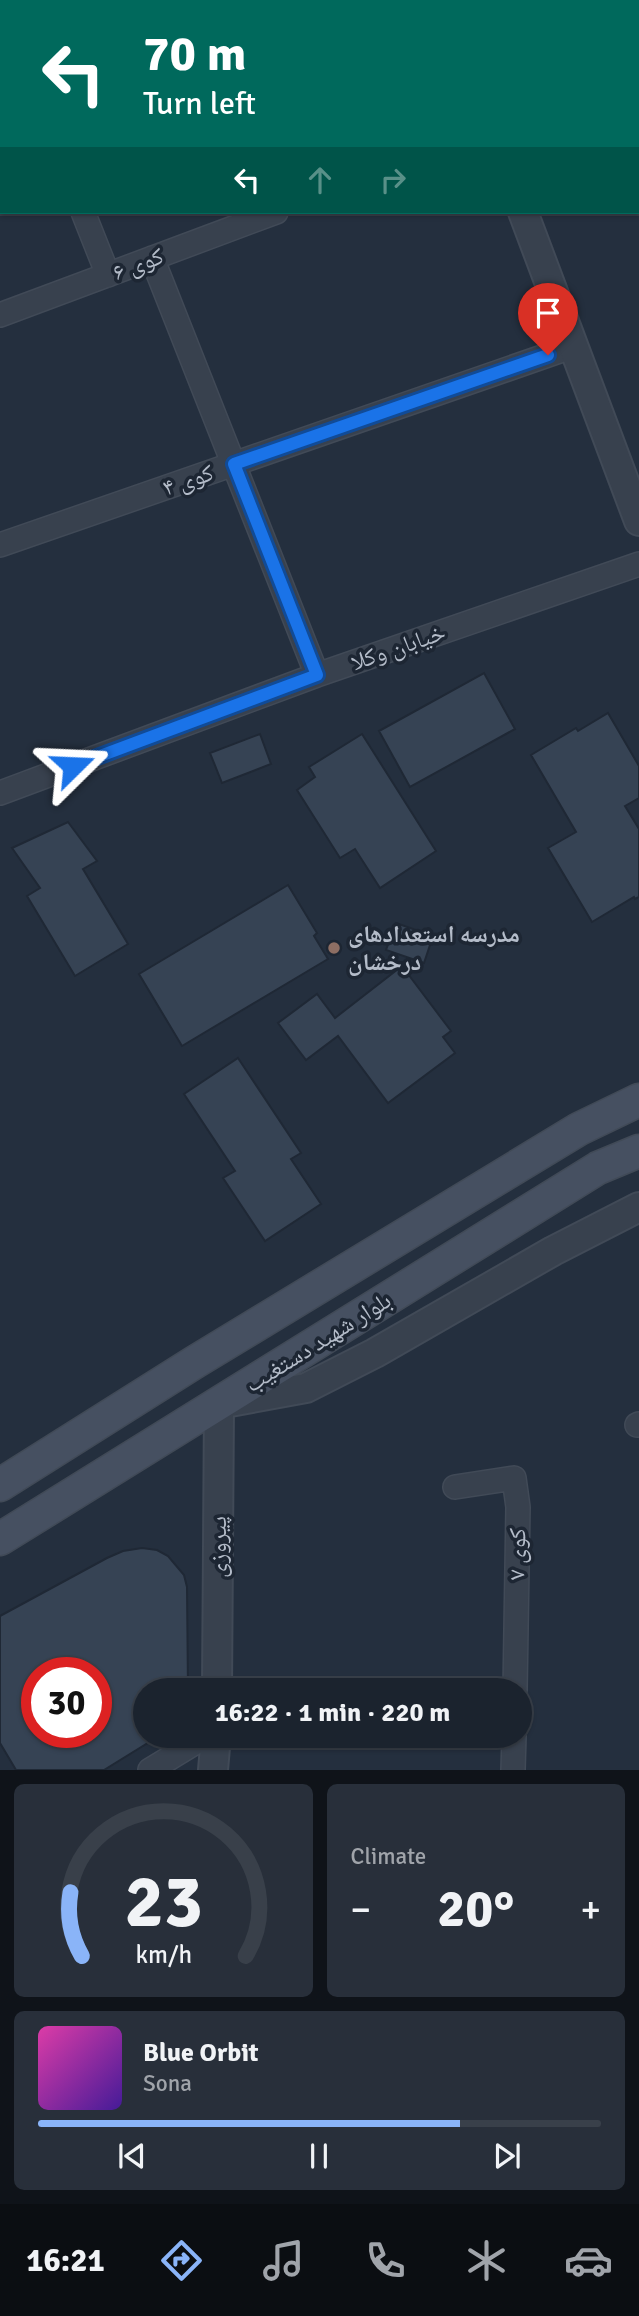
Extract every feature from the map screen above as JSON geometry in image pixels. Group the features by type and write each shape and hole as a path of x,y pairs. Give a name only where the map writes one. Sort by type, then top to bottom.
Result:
{"main road":[{"name":"بلوار شهید دستغیب","path":"0,1485 195,1362 579,1129 639,1100"},
{"name":"بلوار شهید دستغیب","path":"0,1539 598,1168 639,1151"}],"street":[{"path":"84,214 108,275"},
{"name":"کوی ۶","path":"0,315 271,214"},
{"path":"524,214 574,346 630,471 639,521"},
{"path":"152,258 317,675"},
{"name":"کوی ۴","path":"1,545 574,346"},
{"name":"خیابان وکلا","path":"0,793 317,675 639,564"},
{"path":"219,1404 306,1388 375,1353 553,1251 639,1207"},
{"name":"پیروزی","path":"217,1678 219,1404"},
{"name":"کوی ۷","path":"455,1487 514,1478 518,1507 515,1678"},
{"path":"150,1770 186,1748"},
{"path":"213,1770 215,1748"},
{"path":"513,1770 514,1748"}],"building":[{"path":"484,673 515,729 410,787 379,731"},
{"path":"608,713 639,766 639,798 625,806 639,829 639,897 634,897 592,922 548,848 576,832 531,755 576,728 578,731"},
{"path":"260,734 271,764 222,783 210,753"},
{"path":"362,734 436,851 380,888 355,849 340,858 297,790 315,777 309,767"},
{"path":"68,822 97,861 83,869 128,944 75,976 27,896 40,888 12,848"},
{"path":"288,885 317,933 314,936 328,959 182,1046 139,974"},
{"path":"396,923 433,936 424,963 386,950"},
{"path":"402,966 451,1031 443,1037 455,1053 388,1103 338,1036 306,1060 278,1023 317,994 335,1018"},
{"path":"238,1058 301,1153 291,1159 321,1204 265,1241 223,1178 235,1171 184,1094"},
{"path":"142,1548 157,1550 168,1556 184,1575 187,1587 188,1678 133,1678 133,1748 140,1748 104,1770 16,1770 0,1743 0,1616 123,1551"}],"place":[{"name":"مدرسه استعدادهای درخشان","path":"334,948"}],"route":[{"path":"73,766 317,675 234,464 548,355"}]}
